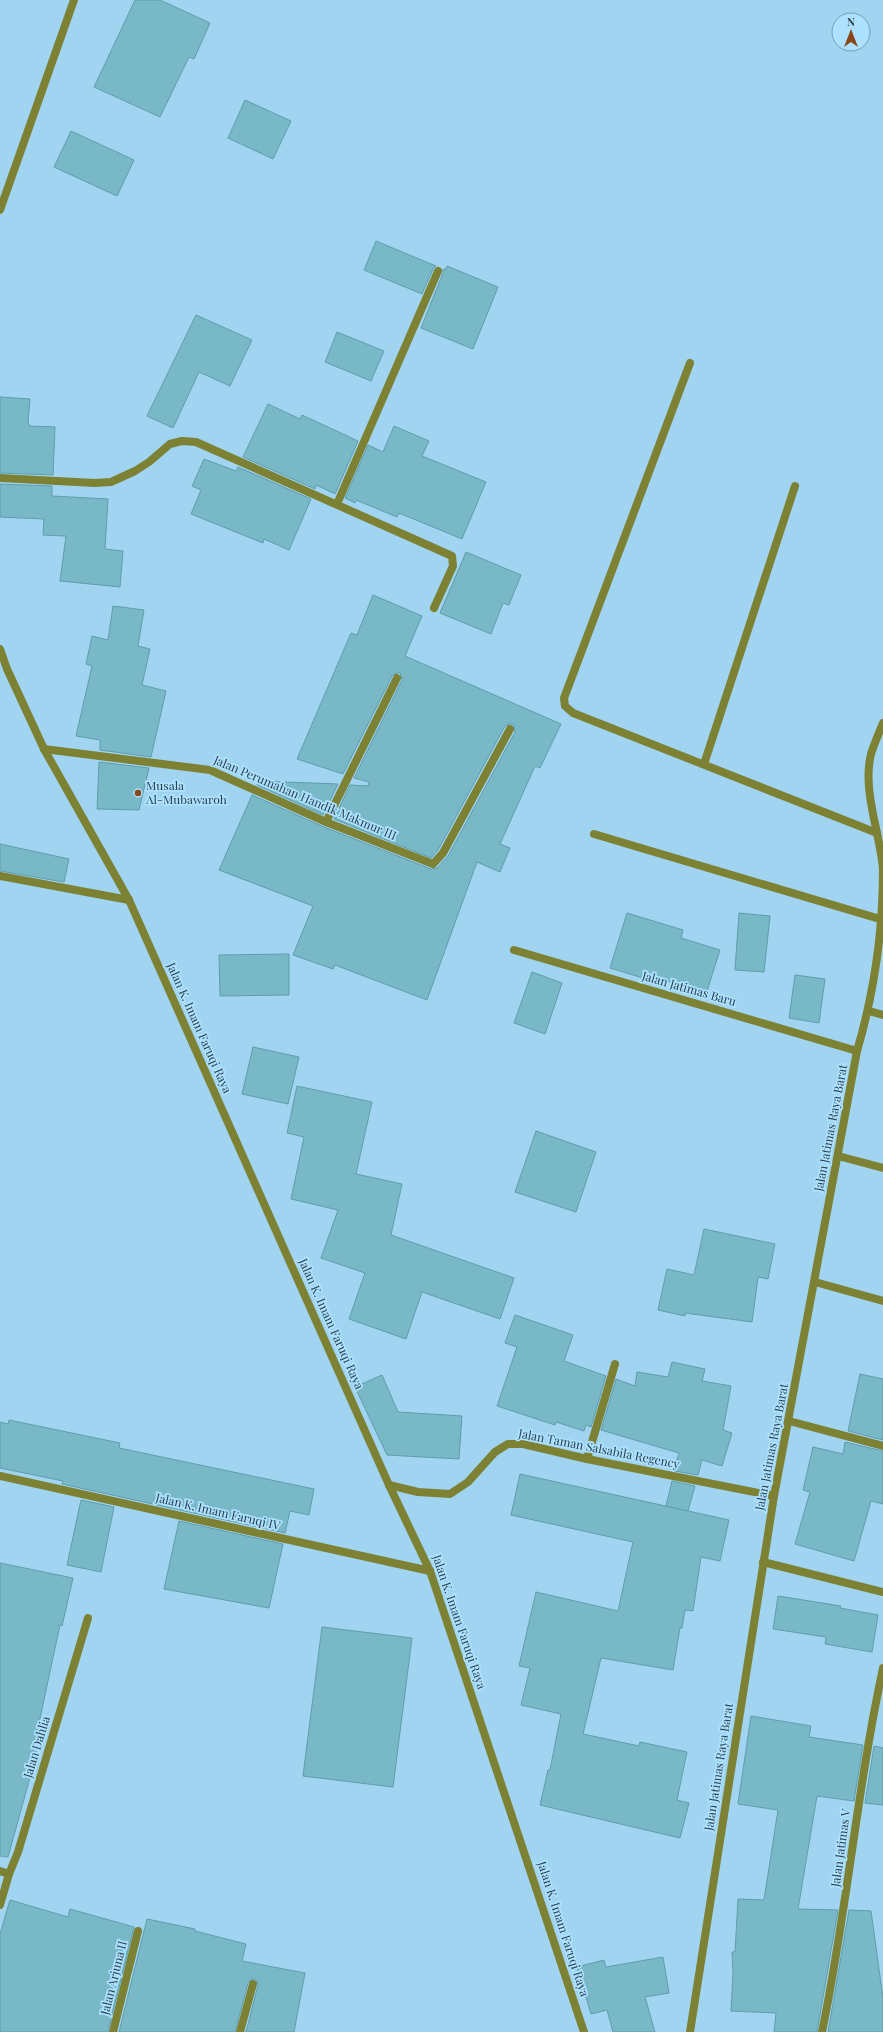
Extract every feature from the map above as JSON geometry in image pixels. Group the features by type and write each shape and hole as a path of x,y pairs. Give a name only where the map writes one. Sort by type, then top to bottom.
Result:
{"street":[{"path":"0,210 74,0"},
{"path":"337,504 438,271"},
{"path":"690,363 564,698 565,706 573,713 877,833"},
{"path":"0,478 95,483 111,482 135,471 170,444 182,441 196,442 452,556 453,566 434,608"},
{"path":"704,764 795,486"},
{"name":"Jalan K. Imam Faruqi Raya","path":"0,649 7,669 44,749 129,900 389,1485 430,1571 584,2032"},
{"path":"326,822 397,678"},
{"name":"Jalan Jatimas Raya Barat","path":"690,2032 774,1496 857,1051 869,1010 883,920 883,868 869,787 871,755 883,723"},
{"name":"Jalan Perumahan Handik Makmur III","path":"44,749 210,770 326,822 430,864 435,862 443,853 510,729"},
{"path":"594,834 883,920"},
{"path":"0,876 129,900"},
{"name":"Jalan Jatimas Baru","path":"514,950 857,1051"},
{"path":"869,1010 883,1015"},
{"path":"838,1156 883,1168"},
{"path":"815,1282 883,1301"},
{"path":"587,1459 615,1364"},
{"path":"789,1421 883,1446"},
{"name":"Jalan Taman Salsabila Regency","path":"389,1485 418,1492 450,1494 468,1482 495,1452 508,1444 523,1444 587,1459 774,1496"},
{"name":"Jalan K. Imam Faruqi IV","path":"0,1476 430,1571"},
{"path":"763,1562 883,1592"},
{"name":"Jalan Dahlia","path":"0,1905 9,1874 18,1852 88,1618"},
{"name":"Jalan Jatimas V","path":"822,2032 834,1972 871,1724 883,1668"},
{"path":"0,1871 9,1874"},
{"name":"Jalan Arjuna II","path":"113,2032 138,1931"},
{"path":"240,2032 253,1984"}],"building":[{"path":"135,0 160,0 210,23 194,59 189,57 160,117 94,87"},
{"path":"245,100 291,121 273,159 228,138"},
{"path":"71,131 134,160 117,196 54,167"},
{"path":"376,241 436,266 433,269 422,294 364,270"},
{"path":"447,266 498,287 473,349 421,328 443,273 443,269 445,270"},
{"path":"196,315 252,340 230,386 199,372 173,428 147,416"},
{"path":"337,332 384,351 371,381 325,362"},
{"path":"0,397 30,399 28,423 30,426 55,427 53,475 0,473"},
{"path":"268,404 300,419 302,415 358,441 335,494 316,485 315,489 243,457"},
{"path":"394,426 429,441 422,456 486,482 462,539 399,513 397,517 356,500 355,503 345,498 368,445 383,452"},
{"path":"204,459 236,471 238,467 311,499 289,550 264,539 263,543 191,514 201,490 192,486"},
{"path":"0,484 52,486 52,496 108,499 105,549 123,551 120,587 60,581 66,536 43,535 44,519 0,517"},
{"path":"466,552 521,575 509,605 503,603 491,634 440,613"},
{"path":"373,595 422,616 405,656 561,724 540,768 535,766 500,844 510,848 500,872 477,862 427,1000 335,965 333,969 293,955 313,906 219,870 252,795 324,827 431,869 437,868 448,856 515,732 513,724 505,726 438,850 431,858 334,819 350,785 368,786 369,782 354,778 402,680 400,673 396,673 392,676 343,774 297,759 351,633 357,635"},
{"path":"113,606 144,610 138,646 150,649 142,685 166,691 151,757 100,750 100,740 76,736 92,666 86,664 92,636 108,640"},
{"path":"99,762 149,768 139,810 97,809"},
{"path":"259,781 338,784 323,815 257,785"},
{"path":"0,844 69,859 64,882 0,871"},
{"path":"627,913 683,930 681,938 720,950 706,994 667,981 666,985 610,968"},
{"path":"739,913 770,916 764,972 735,970"},
{"path":"289,954 289,995 220,996 219,955"},
{"path":"532,972 562,983 545,1034 514,1023"},
{"path":"795,975 825,979 819,1023 789,1018"},
{"path":"253,1047 299,1057 288,1104 242,1094"},
{"path":"297,1086 372,1102 356,1174 402,1184 391,1235 514,1278 500,1319 422,1292 406,1339 349,1319 365,1273 321,1258 338,1210 291,1199 304,1137 287,1133"},
{"path":"536,1131 596,1152 576,1212 515,1192"},
{"path":"704,1229 775,1244 768,1279 758,1277 752,1322 685,1313 685,1316 658,1310 667,1269 694,1275"},
{"path":"515,1315 573,1335 564,1361 606,1376 591,1427 586,1425 584,1431 556,1422 555,1425 497,1406 517,1347 505,1343"},
{"path":"672,1362 705,1369 702,1381 731,1386 723,1430 732,1433 722,1466 702,1460 698,1475 674,1471 679,1453 601,1430 616,1379 635,1386 637,1372 668,1377"},
{"path":"860,1374 883,1379 883,1440 848,1431"},
{"path":"382,1375 398,1412 462,1416 459,1459 387,1455 355,1387"},
{"path":"9,1420 120,1443 119,1448 314,1489 309,1515 290,1511 285,1533 62,1484 63,1481 0,1468 0,1422 8,1424"},
{"path":"845,1442 883,1451 883,1504 871,1501 854,1561 795,1544 810,1492 803,1490 813,1447 843,1454"},
{"path":"520,1474 729,1520 720,1561 701,1557 693,1611 685,1610 682,1628 680,1628 673,1670 601,1658 583,1734 639,1746 640,1742 687,1752 677,1800 689,1803 680,1838 540,1805 548,1770 550,1770 561,1714 521,1705 530,1668 519,1666 536,1592 618,1611 633,1542 511,1515"},
{"path":"672,1481 695,1486 688,1511 666,1506"},
{"path":"81,1500 114,1507 101,1572 67,1565"},
{"path":"179,1521 283,1544 269,1608 164,1589"},
{"path":"0,1563 73,1578 62,1626 60,1625 33,1751 37,1752 8,1857 0,1856"},
{"path":"778,1596 841,1606 840,1608 878,1615 872,1652 825,1644 826,1637 773,1629"},
{"path":"322,1627 412,1638 393,1787 303,1776"},
{"path":"751,1716 811,1726 809,1737 863,1745 854,1801 817,1796 798,1909 838,1910 817,2032 774,2032 776,2013 731,2011 733,1973 732,1952 735,1952 738,1899 764,1900 778,1810 738,1804"},
{"path":"874,1746 883,1748 883,1805 865,1803"},
{"path":"10,1900 68,1917 70,1909 134,1927 108,2032 0,2032 0,1934"},
{"path":"849,1910 871,1911 883,1998 883,2032 828,2032"},
{"path":"147,1919 195,1929 195,1931 246,1944 242,1961 305,1973 294,2032 246,2032 258,1985 257,1980 252,1979 248,1983 235,2032 119,2032"},
{"path":"663,1957 669,1993 645,1997 655,2032 613,2032 607,2010 591,2014 577,1967 604,1960 606,1967"}],"place":[{"name":"Musala Al-Mubawaroh","path":"138,793"}]}
